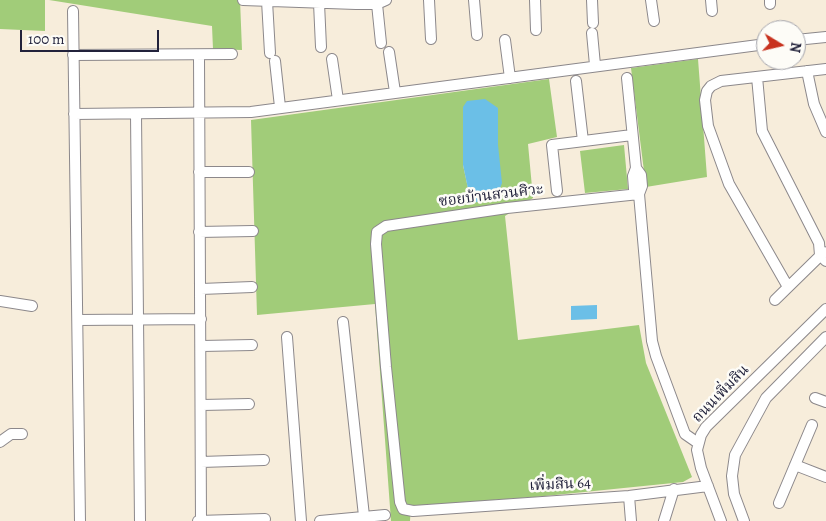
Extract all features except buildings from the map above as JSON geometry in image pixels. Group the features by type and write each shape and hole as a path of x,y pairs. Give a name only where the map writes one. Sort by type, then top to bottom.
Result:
{"street":[{"path":"243,0 320,3 381,2 382,43"},
{"path":"429,0 430,40"},
{"path":"474,0 477,35"},
{"path":"535,0 536,30"},
{"path":"592,0 592,28 596,65"},
{"path":"651,0 654,21"},
{"path":"711,0 712,11"},
{"path":"267,1 272,57 280,107"},
{"path":"320,3 321,47"},
{"path":"73,11 80,521"},
{"path":"806,39 826,37"},
{"path":"505,40 510,78"},
{"path":"74,114 251,112 756,45"},
{"path":"390,52 395,92"},
{"path":"73,55 232,54"},
{"path":"199,55 199,232 202,346 200,521 265,519"},
{"path":"332,59 338,100"},
{"path":"788,287 729,184 708,126 705,100 707,91 711,86 721,81 826,69"},
{"path":"807,71 814,104 826,132"},
{"path":"757,77 762,131 823,251 775,300"},
{"path":"627,78 636,168 633,176 634,189 639,194 656,356 685,434 698,442"},
{"path":"576,81 583,141"},
{"path":"136,114 140,521"},
{"path":"557,191 552,145 632,134"},
{"path":"199,172 249,172"},
{"name":"ซอยบ้านสวนศิวะ","path":"413,511 403,509 400,502 376,244 377,232 386,226 506,208 639,194"},
{"path":"199,232 253,230"},
{"path":"201,288 252,287"},
{"path":"0,301 32,306"},
{"name":"ถนนเพิ่มสิน","path":"721,521 698,459 696,450 698,442 706,427 826,309"},
{"path":"78,320 201,319"},
{"path":"343,322 364,516"},
{"path":"287,337 301,521"},
{"path":"744,521 733,485 735,456 766,398 826,337"},
{"path":"202,346 252,344"},
{"path":"815,398 826,402"},
{"path":"202,406 248,404"},
{"path":"778,503 812,425"},
{"path":"0,442 11,434 22,434"},
{"path":"201,462 264,460"},
{"path":"795,465 826,477"},
{"name":"เพิ่มสิน 64","path":"413,511 629,496 708,486"},
{"path":"664,521 674,489"},
{"path":"629,496 631,521"},
{"path":"320,521 385,514"}],"green space":[{"path":"0,0 45,0 45,31 0,29"},
{"path":"49,0 240,0 242,50 213,49 212,26"},
{"path":"698,59 707,177 646,187 631,68"},
{"path":"549,79 557,137 528,144 533,198 505,216 518,340 639,325 646,363 692,477 683,482 535,497 411,506 410,521 391,521 375,304 257,315 251,120","holes":["463,107 498,108 496,199 471,202 463,165"]},
{"path":"624,145 628,189 585,193 580,151"}],"water":[{"path":"485,99 498,108 498,145 502,183 496,199 471,203 463,165 463,107 467,101"},
{"path":"597,305 597,319 571,320 571,306"}]}
